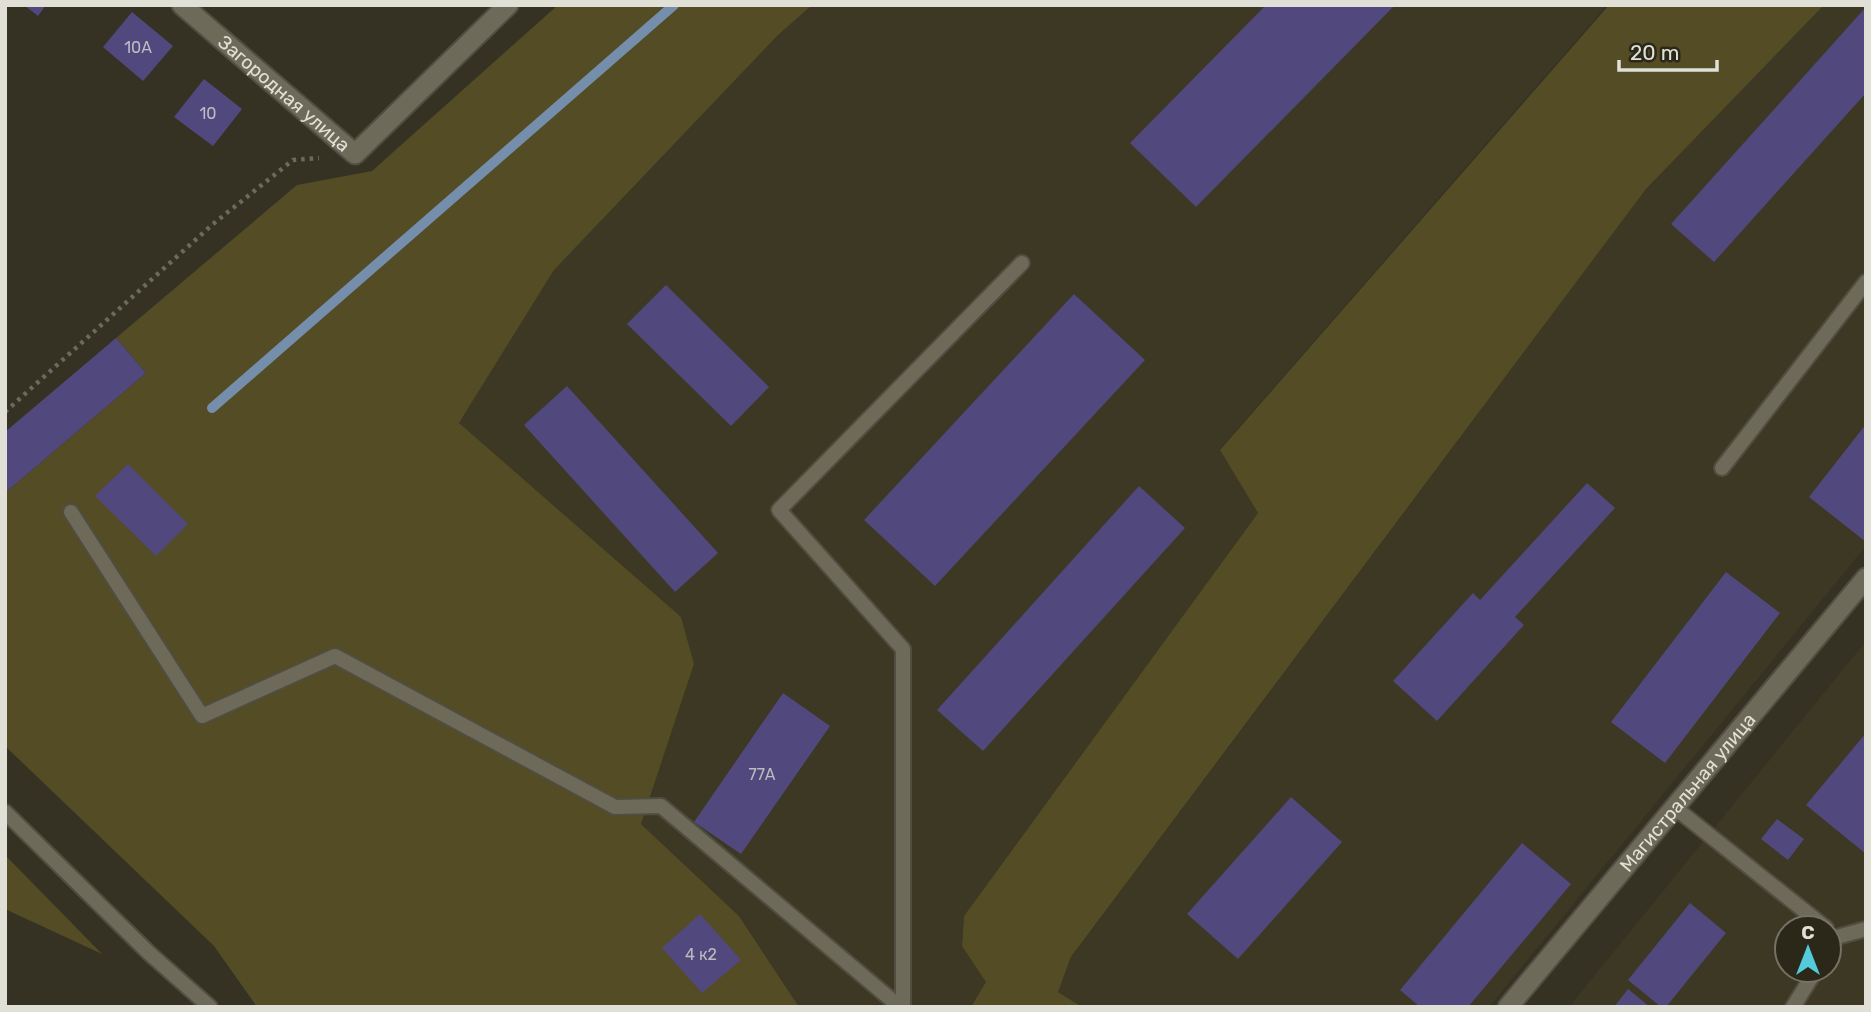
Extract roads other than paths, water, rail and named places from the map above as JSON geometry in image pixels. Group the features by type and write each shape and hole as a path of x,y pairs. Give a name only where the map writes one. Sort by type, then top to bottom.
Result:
{"street":[{"name":"Загородная улица","path":"181,5 355,154 508,5"},
{"name":"Магистральная улица","path":"1508,1007 1866,578"}],"lane":[{"path":"901,1007 903,649 779,510 1022,263"},
{"path":"1721,468 1866,282"},
{"path":"71,512 202,716 335,656 615,807 661,806 901,1007"},
{"path":"1674,807 1808,914"},
{"path":"5,812 149,953 210,1007"},
{"path":"1843,931 1866,929"},
{"path":"1793,1007 1807,984"}],"waterway":[{"path":"212,408 674,5"}]}
